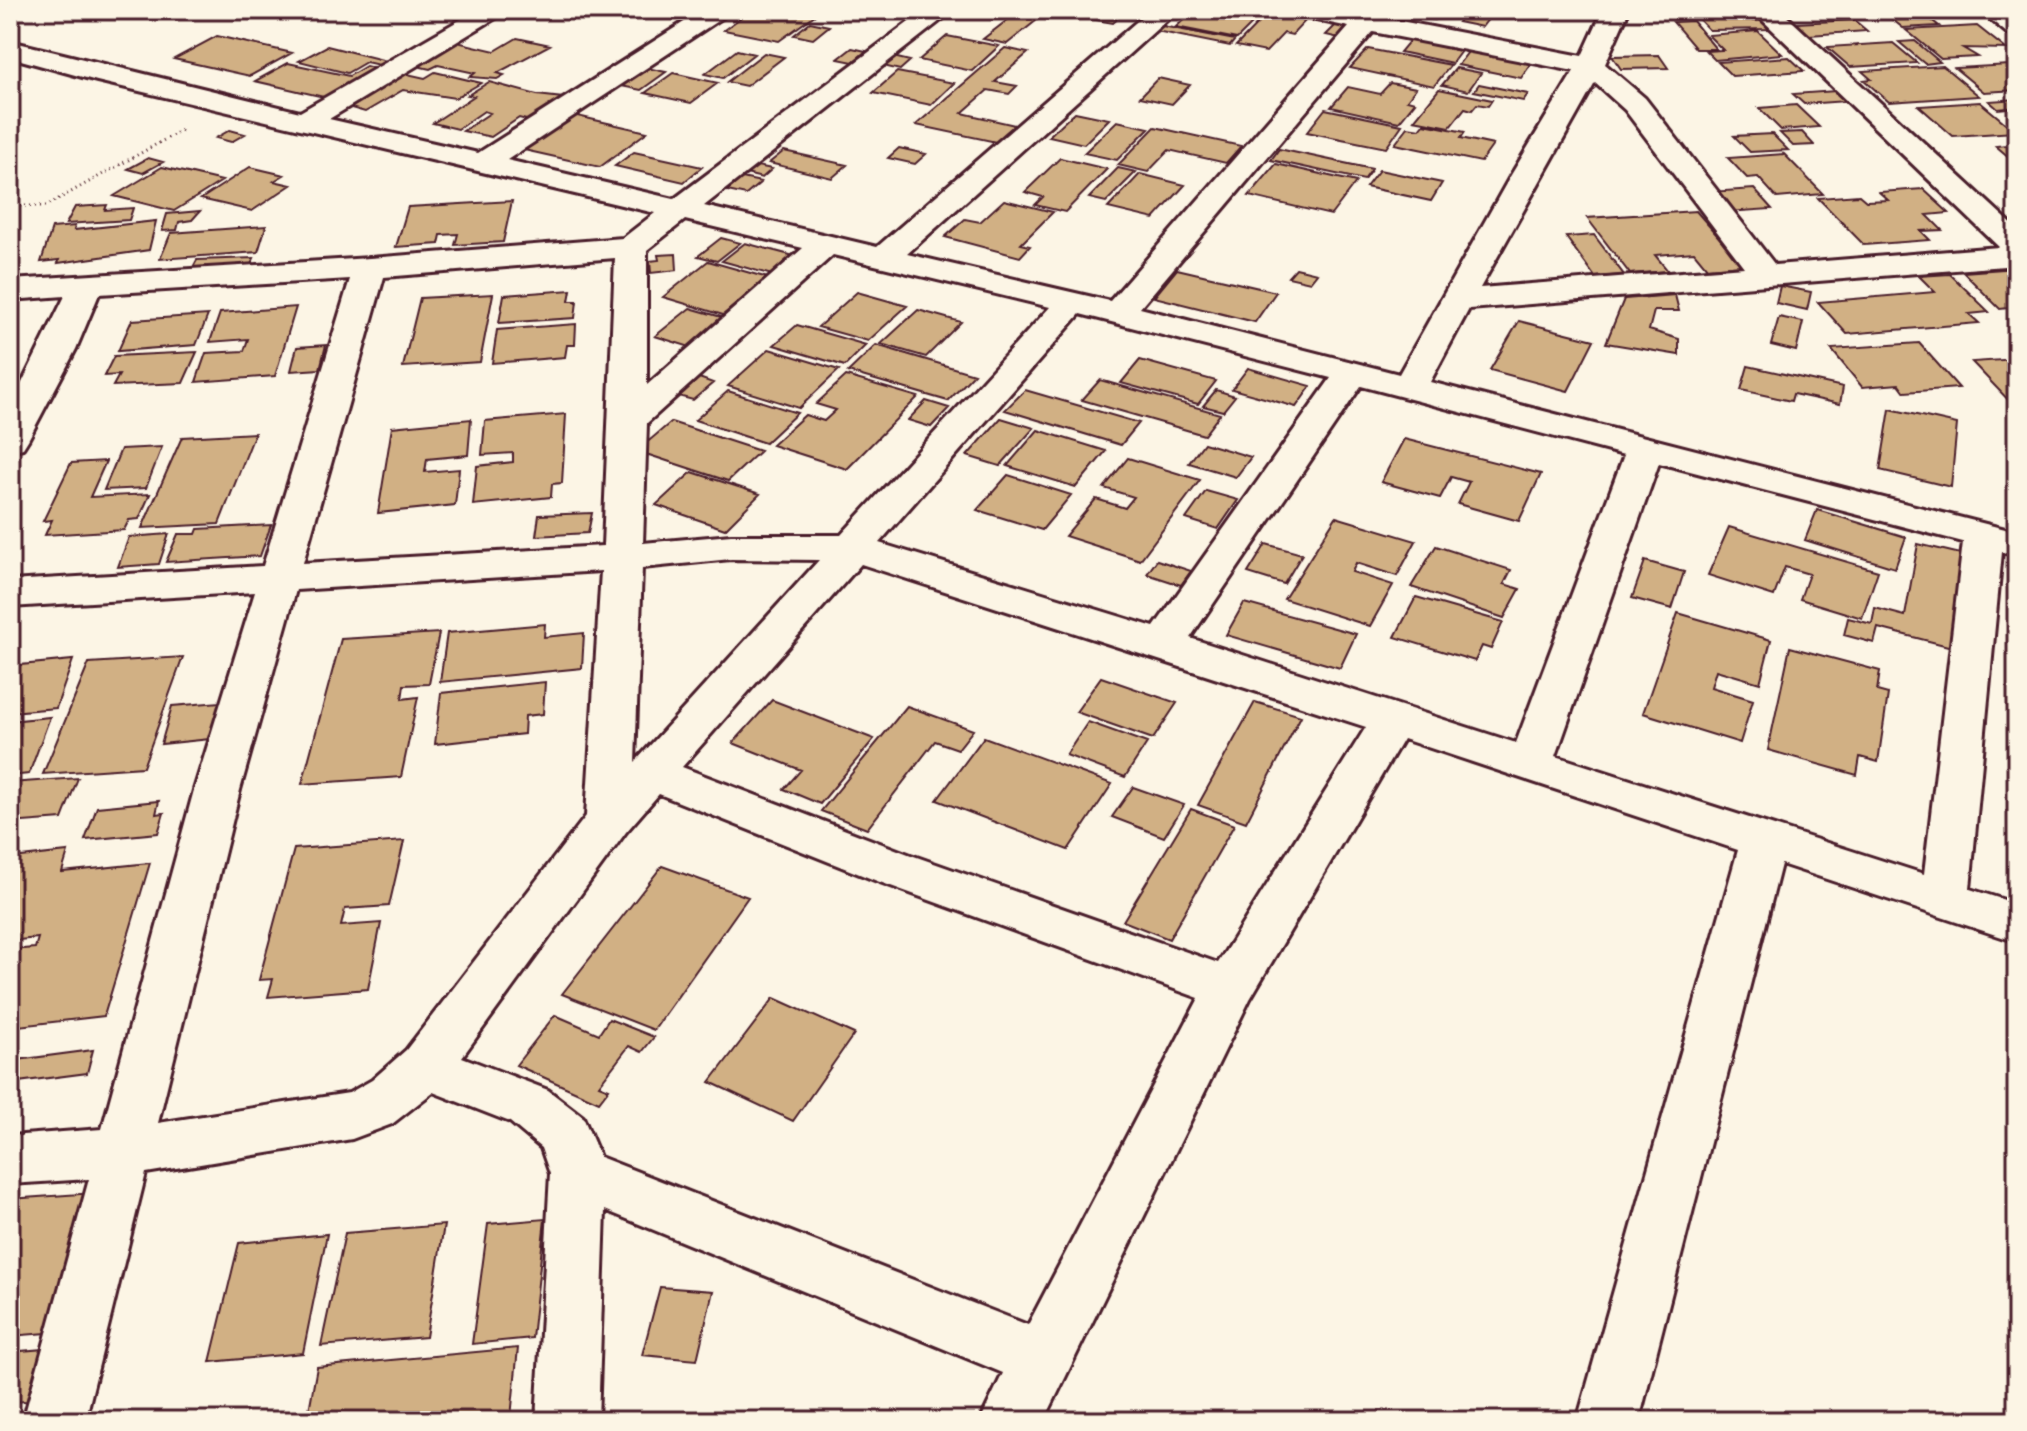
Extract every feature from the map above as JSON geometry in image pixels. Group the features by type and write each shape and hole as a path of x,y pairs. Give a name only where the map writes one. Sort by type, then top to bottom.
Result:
{"street":[{"path":"306,120 496,10"},
{"path":"483,163 721,10"},
{"path":"10,290 370,268 631,247 941,10"},
{"path":"886,256 1165,10"},
{"path":"1302,10 1372,16 1591,66 1635,104 1765,273"},
{"path":"1409,389 1526,175 1591,66 1616,10"},
{"path":"1765,10 2017,246"},
{"path":"1992,10 2017,28"},
{"path":"1118,313 1372,16"},
{"path":"10,49 107,75 1118,313 2000,539 1945,899"},
{"path":"629,420 828,243"},
{"path":"609,820 629,420 631,247"},
{"path":"1460,300 2017,255"},
{"path":"54,1421 217,790 370,268"},
{"path":"10,440 59,349 87,285"},
{"path":"10,1160 124,1152 352,1116 377,1108 425,1066 609,820 1073,302"},
{"path":"1162,647 1352,373"},
{"path":"1531,764 1645,449"},
{"path":"10,594 622,557 731,547 853,548 1012,596 2017,923"},
{"path":"1011,1421 1230,988 1392,720"},
{"path":"651,773 894,868 1230,988"},
{"path":"1608,1421 1764,840"},
{"path":"425,1066 529,1106 564,1134 578,1174 567,1421"},
{"path":"578,1174 1042,1360"}],"path":[{"path":"10,206 46,206 232,102"}],"building":[{"path":"751,10 819,12 779,41 724,30"},
{"path":"995,10 1047,12 1007,44 983,39 1015,14"},
{"path":"1093,10 1122,15 1113,23 1085,18"},
{"path":"1194,10 1217,10 1258,18 1237,39 1176,27"},
{"path":"1398,10 1443,10 1435,20 1396,13"},
{"path":"1468,10 1495,10 1482,27 1458,22"},
{"path":"1690,10 1742,10 1753,21 1764,20 1773,29 1709,30"},
{"path":"1824,10 1873,10 1880,15 1836,19"},
{"path":"1270,11 1308,18 1292,35 1284,33 1266,52 1236,46"},
{"path":"1929,18 1939,26 1903,28 1893,20"},
{"path":"1854,20 1867,31 1809,35 1796,23"},
{"path":"1693,21 1716,49 1696,49 1673,22"},
{"path":"810,22 829,26 813,39 794,35"},
{"path":"1336,25 1348,27 1339,38 1326,35"},
{"path":"1162,26 1235,40 1230,46 1156,31"},
{"path":"1977,26 2006,49 1963,48 1978,57 1941,59 1906,30"},
{"path":"1758,31 1782,54 1715,60 1706,51 1723,50 1708,35"},
{"path":"217,36 292,53 250,76 174,59"},
{"path":"947,36 999,46 972,71 919,60"},
{"path":"517,38 550,45 497,73 504,75 497,79 470,77 475,73 438,65 430,69 417,66 457,42 495,51"},
{"path":"1410,40 1461,51 1452,63 1400,52"},
{"path":"1915,41 1940,62 1925,64 1899,42"},
{"path":"1893,43 1917,63 1850,67 1827,47"},
{"path":"327,46 387,61 379,65 366,62 347,73 299,61"},
{"path":"852,48 866,51 853,62 838,59"},
{"path":"1005,48 1028,53 995,82 1017,86 1009,94 988,90 962,113 1015,125 996,142 916,125"},
{"path":"1471,48 1534,60 1521,78 1458,65"},
{"path":"1368,49 1451,65 1434,86 1350,68"},
{"path":"737,50 754,54 723,78 705,74"},
{"path":"764,53 784,57 746,86 727,82"},
{"path":"1659,55 1668,68 1621,69 1612,56"},
{"path":"893,57 910,61 900,70 883,66"},
{"path":"1789,57 1804,71 1732,76 1718,62"},
{"path":"288,63 349,76 366,66 378,69 328,98 255,81"},
{"path":"2010,65 2017,71 2017,90 1984,92 1955,68"},
{"path":"1943,66 1979,96 1889,102 1864,80 1871,79 1862,71"},
{"path":"642,67 666,72 641,90 616,85"},
{"path":"1456,68 1481,73 1468,91 1442,85"},
{"path":"435,72 481,83 455,98 403,90 365,112 344,106 403,73 425,78"},
{"path":"897,72 954,83 931,105 873,93"},
{"path":"673,73 718,83 691,103 645,93"},
{"path":"1158,78 1190,85 1172,104 1140,97"},
{"path":"489,82 537,95 563,98 530,121 519,118 491,137 463,131 490,113 484,111 458,129 433,123 474,96 468,95"},
{"path":"1390,83 1416,88 1407,100 1415,102 1399,122 1331,107 1348,87 1380,94"},
{"path":"1479,84 1528,94 1523,101 1474,91"},
{"path":"1439,89 1492,100 1488,106 1477,104 1472,110 1465,108 1450,127 1414,120"},
{"path":"1836,91 1847,101 1804,104 1793,94"},
{"path":"2017,99 2017,107 1998,109 1989,101"},
{"path":"1980,102 2016,132 1953,136 1919,106"},
{"path":"1796,105 1819,127 1781,130 1759,108"},
{"path":"1325,109 1402,125 1386,148 1307,132"},
{"path":"1075,112 1109,119 1084,144 1049,136"},
{"path":"573,115 647,132 600,167 524,150"},
{"path":"1117,121 1149,128 1117,160 1084,153"},
{"path":"1424,124 1465,132 1461,138 1493,145 1481,162 1395,144 1408,127 1420,129"},
{"path":"1155,127 1241,146 1226,163 1169,150 1148,172 1118,165"},
{"path":"230,130 245,134 231,142 216,138"},
{"path":"1802,132 1814,145 1793,146 1780,133"},
{"path":"1772,134 1788,150 1750,152 1734,136"},
{"path":"2017,144 2017,164 1996,146"},
{"path":"899,148 926,154 915,164 888,158"},
{"path":"1279,149 1372,169 1364,180 1271,160"},
{"path":"784,151 847,165 832,178 769,163"},
{"path":"634,152 702,167 684,182 615,166"},
{"path":"1784,154 1823,194 1777,198 1758,177 1747,178 1728,158"},
{"path":"148,158 163,162 143,173 128,169"},
{"path":"1060,158 1107,169 1065,212 1035,205 1043,197 1025,192"},
{"path":"1276,164 1356,182 1331,215 1249,196"},
{"path":"757,166 772,169 762,178 746,174"},
{"path":"162,167 222,181 174,211 114,196"},
{"path":"250,167 284,175 274,181 291,185 252,211 201,199"},
{"path":"1118,168 1136,172 1106,202 1089,198"},
{"path":"1379,170 1442,183 1431,201 1366,187"},
{"path":"1140,174 1185,185 1154,219 1108,208"},
{"path":"742,178 761,182 746,195 727,191"},
{"path":"1754,189 1772,209 1727,212 1709,192"},
{"path":"1923,189 1949,213 1927,215 1942,230 1921,231 1930,240 1864,245 1818,198 1859,195 1866,201 1888,200 1879,192"},
{"path":"1004,200 1053,212 1021,244 1030,246 1020,257 945,237 965,219 980,222"},
{"path":"512,201 503,242 455,245 458,234 441,235 439,244 396,247 408,207"},
{"path":"107,205 105,210 133,208 129,220 66,224 75,207"},
{"path":"200,211 192,220 179,222 177,230 162,231 167,214"},
{"path":"1696,211 1743,265 1707,268 1694,252 1655,255 1668,271 1630,274 1587,218"},
{"path":"156,221 149,250 58,263 59,260 41,262 52,228 75,226 74,230"},
{"path":"266,226 258,252 160,259 171,233"},
{"path":"1594,235 1624,275 1595,277 1566,237"},
{"path":"721,238 740,243 717,261 698,256"},
{"path":"745,243 794,256 772,275 722,261"},
{"path":"676,254 677,270 651,273 650,261 659,260 658,255"},
{"path":"254,258 249,269 191,271 197,260"},
{"path":"708,261 768,278 723,315 663,297"},
{"path":"1296,268 1317,273 1310,282 1288,277"},
{"path":"2017,268 2017,307 2000,309 1963,272"},
{"path":"1177,269 1276,292 1255,322 1154,297"},
{"path":"1950,274 1989,312 1969,314 1979,323 1847,334 1818,302 1935,292 1919,276"},
{"path":"1780,286 1811,292 1807,310 1776,303"},
{"path":"571,290 569,301 577,301 575,318 499,323 504,295"},
{"path":"857,292 907,306 868,341 818,327"},
{"path":"493,294 480,362 403,367 420,298"},
{"path":"1675,295 1679,311 1654,311 1649,330 1679,339 1679,355 1606,343 1624,299"},
{"path":"296,307 275,376 196,382 206,353 244,351 248,339 210,342 220,313"},
{"path":"690,308 725,318 690,347 655,336"},
{"path":"918,310 961,322 926,357 881,344"},
{"path":"208,315 196,345 118,351 132,320"},
{"path":"1779,317 1803,322 1796,351 1771,345"},
{"path":"1519,321 1594,340 1568,391 1490,370"},
{"path":"576,324 575,345 567,345 565,357 492,363 497,330"},
{"path":"797,325 866,345 845,366 774,345"},
{"path":"1919,343 1959,388 1905,392 1899,384 1862,387 1831,349"},
{"path":"326,345 320,369 291,371 297,347"},
{"path":"876,345 974,374 948,401 848,372"},
{"path":"769,349 839,370 799,408 728,386"},
{"path":"197,352 183,383 113,386 119,375 104,376 114,356"},
{"path":"2017,359 2017,406 2014,406 1972,362"},
{"path":"1140,360 1216,381 1198,404 1121,383"},
{"path":"1748,366 1843,387 1840,404 1793,394 1791,401 1741,390"},
{"path":"1248,368 1311,386 1296,407 1232,389"},
{"path":"846,376 918,397 847,469 772,445 805,415 824,421 836,410 816,404"},
{"path":"699,378 713,383 693,400 678,396"},
{"path":"1100,380 1220,414 1204,435 1082,400"},
{"path":"1025,390 1139,423 1121,445 1005,410"},
{"path":"1216,390 1235,396 1223,411 1203,406"},
{"path":"728,391 797,413 765,443 695,420"},
{"path":"926,401 949,408 931,427 908,420"},
{"path":"1890,409 1957,424 1951,487 1880,470"},
{"path":"566,414 562,483 552,484 551,497 473,505 477,466 513,462 513,453 482,455 485,421"},
{"path":"1001,418 1034,428 1000,466 967,456"},
{"path":"471,419 468,455 427,459 425,472 459,469 455,505 378,513 392,427"},
{"path":"671,422 760,451 728,481 637,451"},
{"path":"1038,430 1106,451 1076,487 1007,466"},
{"path":"255,433 219,524 142,528 182,437"},
{"path":"1404,439 1541,474 1519,521 1458,504 1469,482 1451,477 1440,498 1381,482"},
{"path":"1204,443 1251,457 1236,477 1189,463"},
{"path":"162,447 146,488 104,490 121,449"},
{"path":"1128,458 1200,480 1140,560 1065,536 1096,499 1125,508 1134,497 1104,488"},
{"path":"106,461 90,497 150,494 139,519 129,520 124,530 45,535 52,520 43,521 71,463"},
{"path":"692,472 760,494 725,529 656,505"},
{"path":"1008,475 1071,495 1042,530 977,510"},
{"path":"1206,491 1238,500 1218,529 1186,519"},
{"path":"1817,510 1906,537 1895,568 1805,540"},
{"path":"592,513 588,533 536,536 539,515"},
{"path":"1336,517 1416,541 1397,576 1356,563 1352,572 1393,585 1370,626 1284,599"},
{"path":"271,525 260,556 166,562 178,534 196,534 198,529"},
{"path":"1729,527 1878,571 1862,618 1800,599 1809,574 1785,567 1774,596 1708,575"},
{"path":"169,534 159,564 118,567 129,537"},
{"path":"1266,544 1302,554 1284,584 1248,573"},
{"path":"1918,544 1965,555 1952,647 1878,628 1874,643 1844,635 1848,618 1872,624 1875,608 1905,616"},
{"path":"1436,546 1511,570 1504,584 1520,589 1504,618 1411,587"},
{"path":"1157,560 1191,571 1181,585 1147,574"},
{"path":"1645,561 1684,572 1672,609 1632,598"},
{"path":"1416,597 1503,622 1491,649 1482,646 1475,661 1395,637"},
{"path":"1244,603 1356,634 1340,668 1226,635"},
{"path":"1678,613 1771,640 1760,683 1716,670 1711,687 1753,700 1740,743 1643,713"},
{"path":"545,624 544,637 584,633 582,668 440,682 447,633"},
{"path":"439,633 429,684 404,685 402,699 418,697 401,777 302,784 341,639"},
{"path":"1790,647 1880,671 1877,691 1888,694 1878,762 1860,757 1857,775 1768,750"},
{"path":"183,657 143,767 43,774 89,663"},
{"path":"73,660 56,708 11,712 10,715 10,666"},
{"path":"1101,677 1177,703 1153,739 1076,712"},
{"path":"545,682 543,714 525,716 524,734 435,744 441,693"},
{"path":"772,700 874,739 820,804 784,789 801,770 733,743"},
{"path":"220,702 210,739 161,744 172,706"},
{"path":"1255,702 1301,716 1246,822 1198,805"},
{"path":"907,706 973,730 958,749 935,741 867,829 821,811"},
{"path":"50,717 29,774 10,776 10,721"},
{"path":"1088,722 1147,743 1125,777 1066,755"},
{"path":"984,737 1112,784 1068,850 937,800"},
{"path":"78,778 62,819 10,823 10,783"},
{"path":"1133,787 1184,805 1164,837 1112,817"},
{"path":"159,801 156,814 164,813 158,833 85,840 97,807"},
{"path":"1191,809 1234,825 1169,939 1123,921"},
{"path":"404,841 389,906 345,909 341,926 381,923 368,989 268,997 273,979 259,980 294,849"},
{"path":"68,852 62,872 150,863 104,1016 10,1027 10,950 35,948 38,938 10,941 10,862 12,858"},
{"path":"662,866 748,897 654,1030 562,994"},
{"path":"774,998 854,1034 793,1121 710,1082"},
{"path":"555,1015 599,1034 609,1019 654,1037 642,1052 629,1046 599,1085 609,1089 599,1102 516,1065"},
{"path":"93,1050 87,1073 10,1083 10,1061"},
{"path":"94,1193 47,1333 10,1336 10,1199"},
{"path":"545,1219 532,1338 472,1344 488,1224"},
{"path":"444,1225 426,1337 321,1346 345,1233"},
{"path":"327,1234 303,1353 210,1362 239,1243"},
{"path":"660,1287 713,1291 697,1360 642,1355"},
{"path":"518,1348 511,1417 467,1421 307,1421 317,1367"},
{"path":"44,1349 27,1401 10,1402 10,1352"}]}
